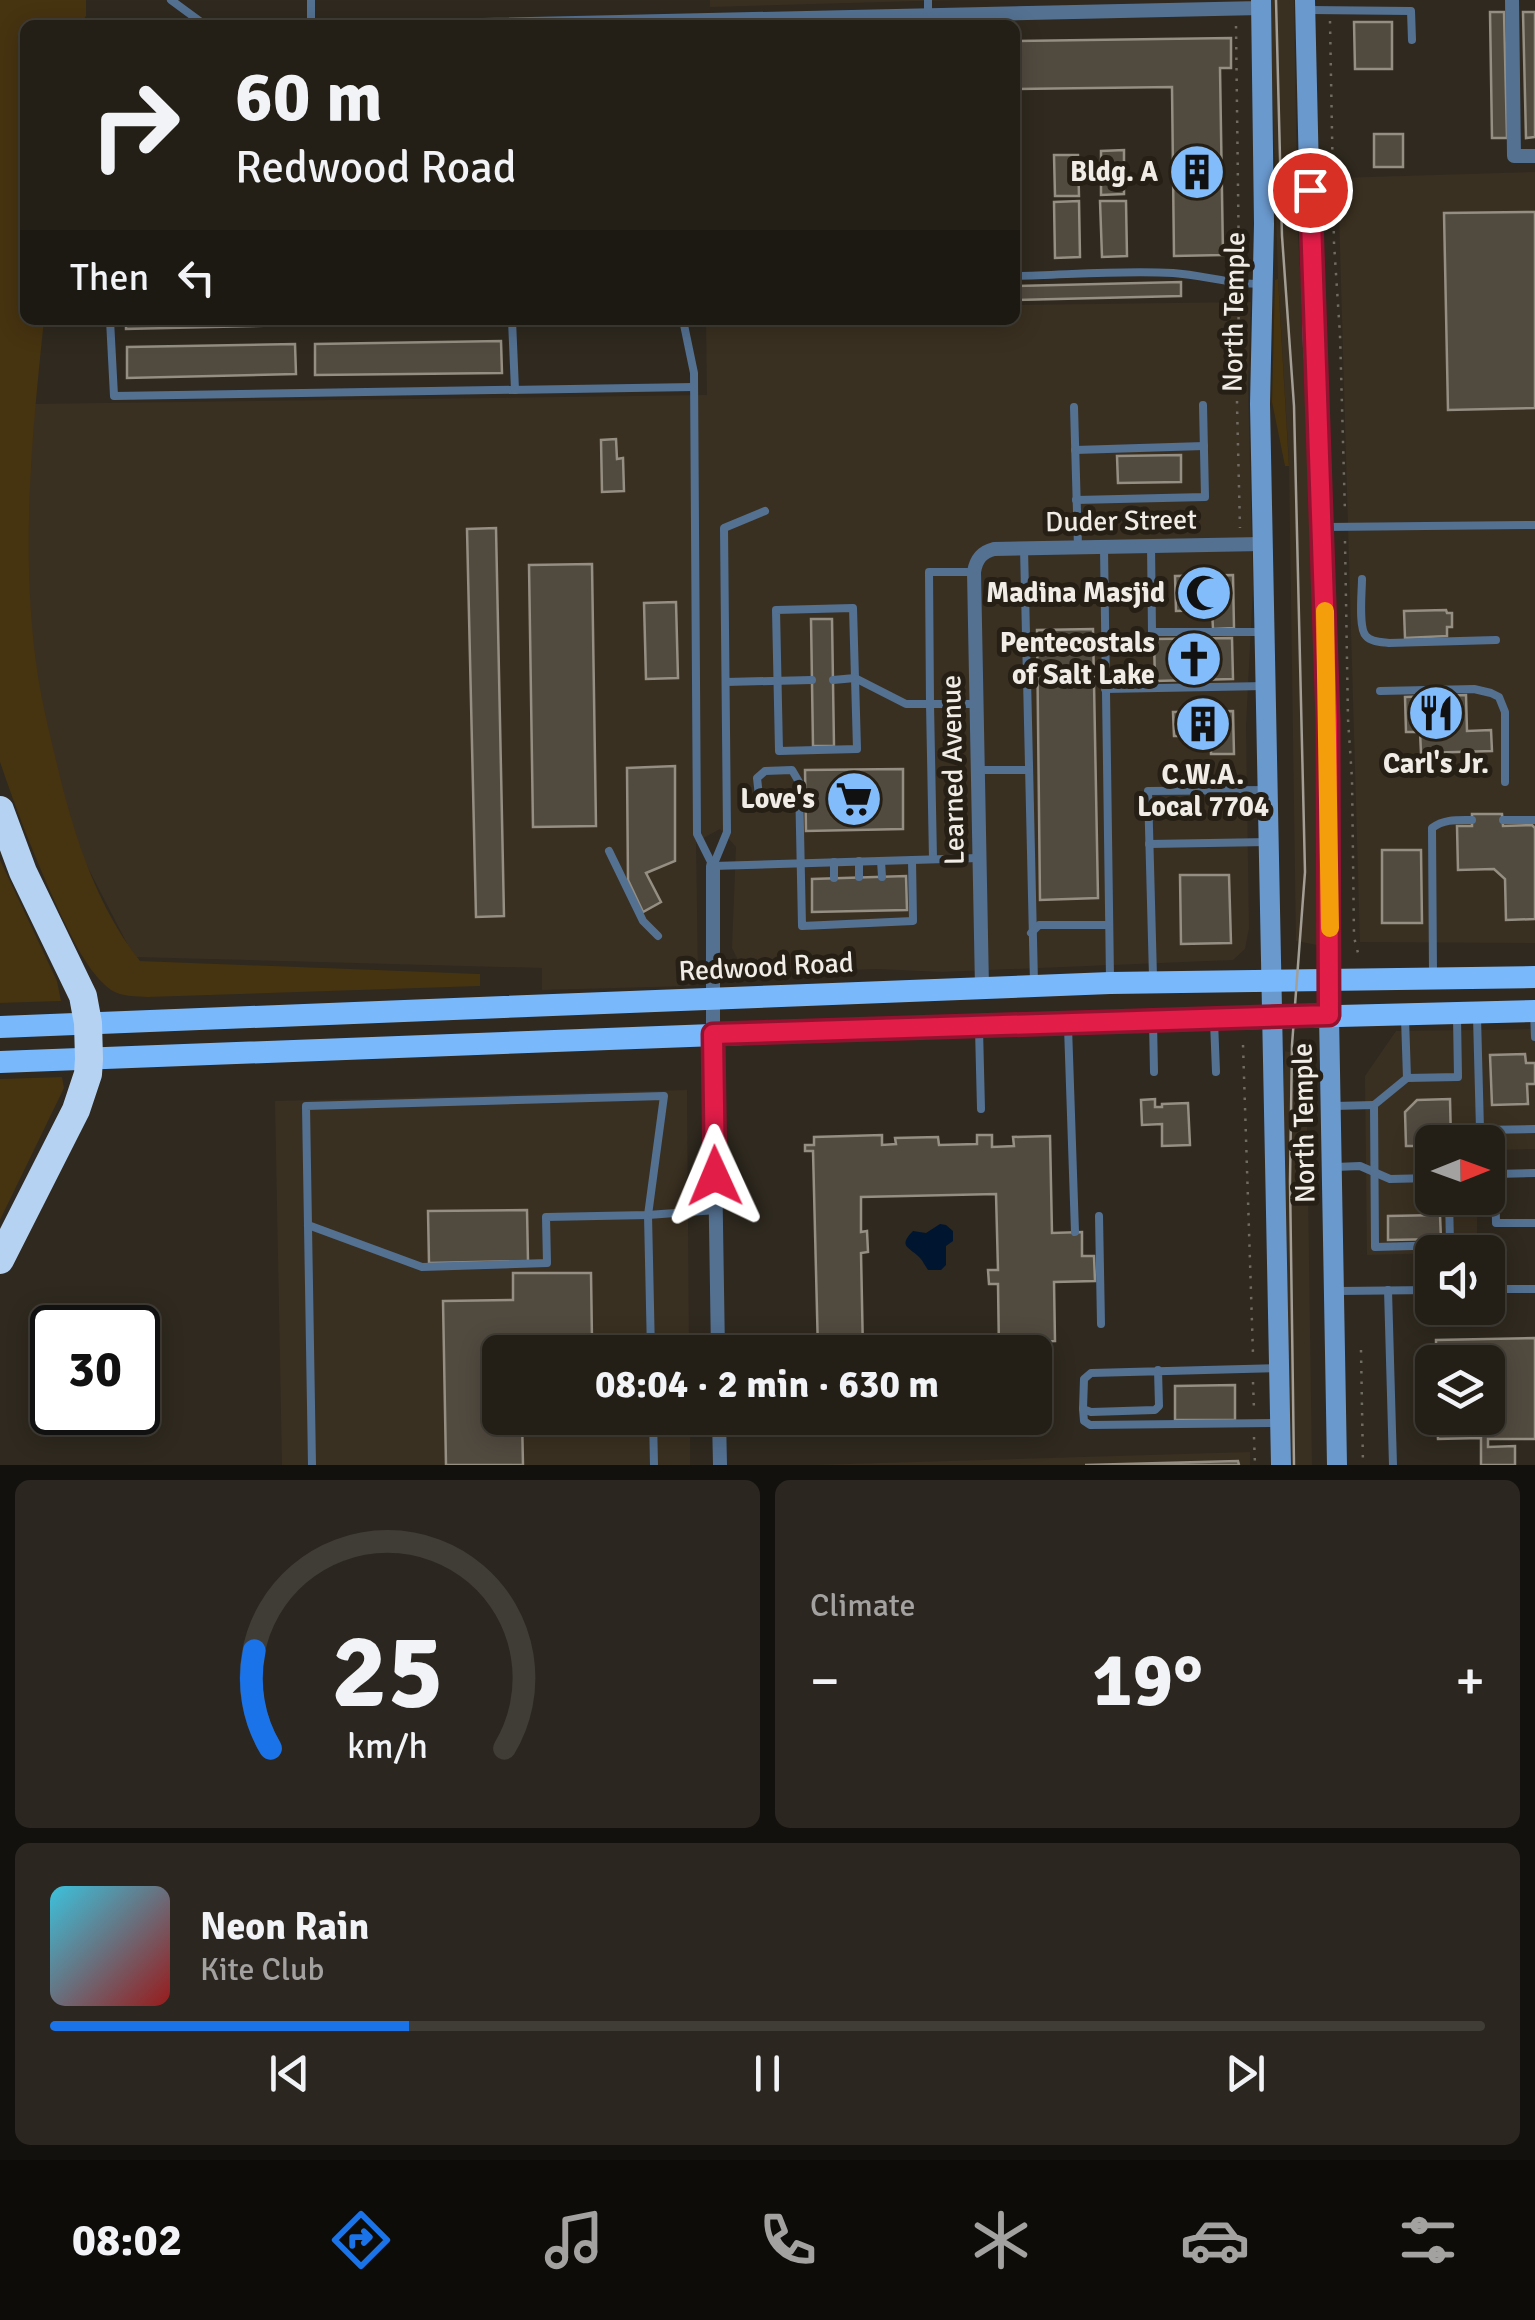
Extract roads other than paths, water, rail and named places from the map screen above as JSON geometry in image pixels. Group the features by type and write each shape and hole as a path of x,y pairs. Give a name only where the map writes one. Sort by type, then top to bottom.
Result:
{"highway":[{"path":"0,810 23,872 83,996 89,1058 76,1110 0,1260"}],"main road":[{"name":"North Temple","path":"1261,4 1260,404 1281,1465"},
{"name":"North Temple","path":"1305,5 1328,721 1337,1465"},
{"name":"Redwood Road","path":"0,1027 1110,983 1535,977"},
{"path":"0,1062 979,1024 1534,1010"}],"street":[{"path":"1512,0 1514,156 1535,156"},
{"path":"775,20 928,8 955,20 1261,4"},
{"name":"Duder Street","path":"982,554 994,549 1262,544"},
{"name":"Learned Avenue","path":"982,554 974,572 982,988"},
{"path":"713,866 718,1335"},
{"path":"719,1435 720,1465"}],"lane":[{"path":"171,0 198,20"},
{"path":"1305,5 1330,10 1411,10 1412,40"},
{"path":"1020,276 1170,273 1263,284"},
{"path":"110,325 114,396 694,387"},
{"path":"512,325 515,390"},
{"path":"683,325 694,373 698,834 713,866"},
{"path":"1076,500 1205,497 1204,405"},
{"path":"1074,408 1078,547"},
{"path":"1075,450 1204,446"},
{"path":"713,866 727,832 724,528 766,511"},
{"path":"1322,527 1535,525"},
{"path":"1104,546 1110,983"},
{"path":"1150,546 1152,632 1264,632"},
{"path":"1024,548 1034,986"},
{"path":"933,859 929,572 974,572"},
{"path":"1362,579 1362,628 1366,637 1389,643 1496,640"},
{"path":"853,608 857,749 780,751 778,680 776,610 853,608"},
{"path":"833,680 856,678 906,704 976,704"},
{"path":"726,682 812,680"},
{"path":"1105,690 1265,686"},
{"path":"1380,691 1474,690 1499,697 1504,712 1505,782"},
{"path":"759,796 757,778 765,771 792,770 799,782 802,926 913,921 912,860"},
{"path":"978,770 1028,770"},
{"path":"1153,982 1148,792 1267,790"},
{"path":"1433,978 1432,828 1439,822 1472,820"},
{"path":"1503,820 1535,820"},
{"path":"1149,844 1268,842"},
{"path":"610,851 643,921 658,936"},
{"path":"713,866 979,858"},
{"path":"882,860 882,877"},
{"path":"860,861 860,878"},
{"path":"834,862 834,878"},
{"path":"882,910 883,922"},
{"path":"860,911 860,924"},
{"path":"834,912 834,925"},
{"path":"1031,934 1039,925 1108,925"},
{"path":"1534,1010 1535,1038"},
{"path":"1331,1106 1374,1105 1406,1078 1458,1077 1467,1013"},
{"path":"1467,1013 1479,1125"},
{"path":"1405,1014 1406,1078"},
{"path":"1214,1018 1216,1072"},
{"path":"1153,1020 1154,1072"},
{"path":"1068,1022 1074,1232"},
{"path":"979,1024 980,1109"},
{"path":"312,1465 306,1106 664,1096 648,1215 651,1335"},
{"path":"1374,1105 1376,1247 1450,1246 1449,1215"},
{"path":"1505,1130 1535,1129"},
{"path":"1332,1167 1360,1166 1390,1179 1415,1178"},
{"path":"1535,1173 1495,1174 1496,1224 1535,1223"},
{"path":"308,1225 422,1267 440,1267 547,1263 546,1217 716,1210"},
{"path":"1099,1216 1101,1324"},
{"path":"1505,1289 1535,1289"},
{"path":"1334,1290 1415,1290"},
{"path":"1388,1290 1393,1465"},
{"path":"1279,1368 1092,1373 1084,1378 1083,1409 1084,1420 1090,1425 1280,1423"},
{"path":"1083,1409 1155,1410 1160,1406 1158,1370"},
{"path":"653,1435 654,1465"}],"water":[{"path":"940,1224 953,1231 953,1241 946,1246 946,1265 941,1270 928,1270 906,1240 913,1231 926,1233"}],"tram line":[{"path":"1276,0 1282,236 1294,406 1305,872 1292,1045 1294,1465"}],"place":[{"name":"Bldg. A","path":"1197,172"},
{"name":"Madina Masjid","path":"1204,593"},
{"name":"Pentecostals of Salt Lake","path":"1194,659"},
{"name":"Carl's Jr.","path":"1436,713"},
{"name":"C.W.A. Local 7704","path":"1203,724"},
{"name":"Love's","path":"854,799"}]}
